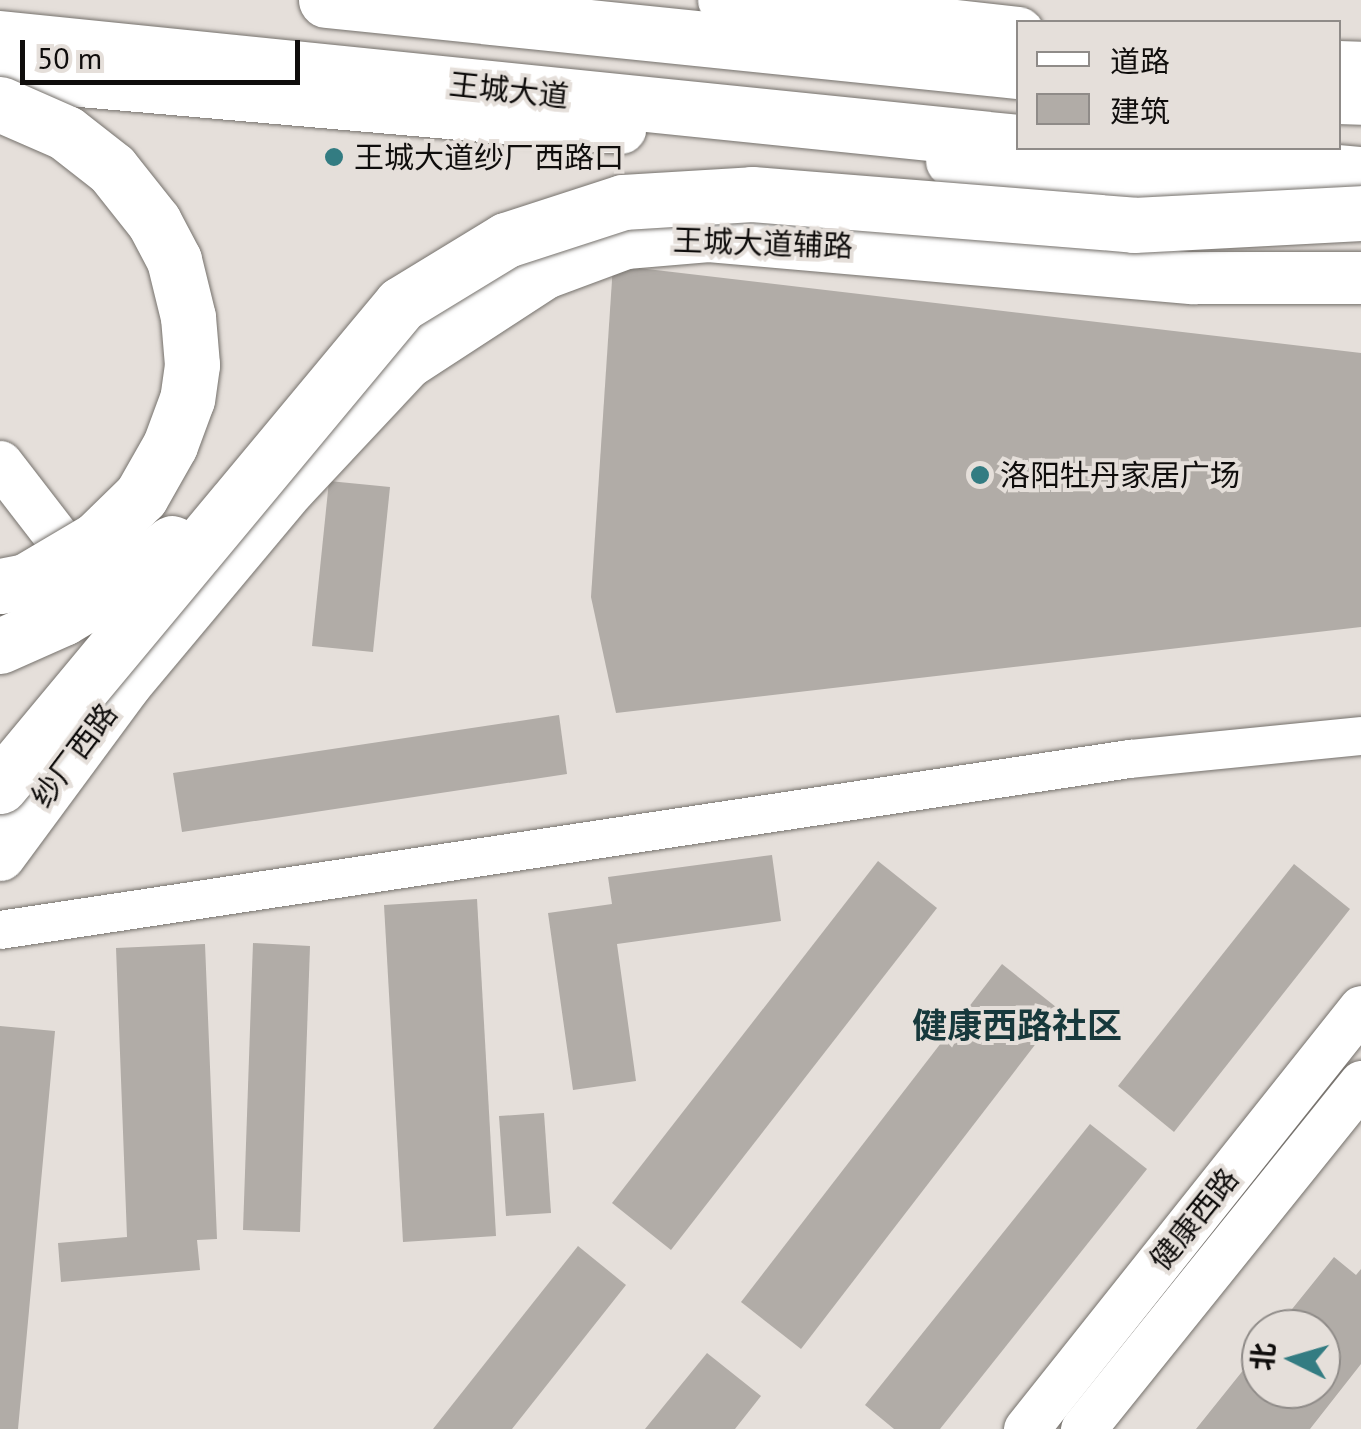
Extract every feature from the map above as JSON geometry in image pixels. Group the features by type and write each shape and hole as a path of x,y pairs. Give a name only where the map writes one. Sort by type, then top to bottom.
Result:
{"highway":[{"path":"326,0 1016,70"},
{"path":"439,0 1016,70"},
{"path":"665,0 1016,70"},
{"name":"王城大道","path":"0,38 1016,142"},
{"path":"0,104 15,107 66,133 112,169 154,222 174,260 188,317 192,365 186,399 170,444 141,496 97,539 26,581 0,586"},
{"path":"1095,150 1361,174"},
{"path":"0,646 120,584 183,534 288,411 355,342 401,304 506,240 623,202 752,194 1134,225 1361,213"},
{"path":"0,786 401,304"}],"main road":[{"path":"724,0 1016,34"},
{"path":"0,74 719,136 1251,193 1361,198"},
{"name":"王城大道辅路","path":"150,657 292,486 407,363 544,273 626,244 709,236 1194,278 1361,278"},
{"name":"纱厂西路","path":"0,854 150,657"}],"street":[{"path":"0,463 150,657"},
{"path":"0,930 1130,759 1361,736"},
{"name":"健康西路","path":"1026,1429 1361,1008"},
{"name":"健康西路","path":"1083,1429 1361,1083"}],"building":[{"name":"洛阳牡丹家居广场","path":"613,265 1361,353 1361,627 616,713 591,597"},
{"path":"329,481 390,487 373,652 312,646"},
{"path":"559,715 567,774 182,832 173,773"},
{"path":"772,855 781,921 617,944 636,1081 573,1090 548,913 612,904 608,877"},
{"path":"878,861 937,908 671,1250 612,1203"},
{"path":"1294,864 1350,909 1174,1132 1118,1086"},
{"path":"477,899 496,1236 403,1242 384,905"},
{"path":"253,943 310,946 300,1232 243,1230"},
{"path":"205,944 217,1239 197,1240 200,1270 61,1282 58,1243 127,1237 116,948"},
{"path":"1002,964 1061,1011 801,1349 741,1302"},
{"path":"0,1026 55,1031 18,1429 0,1429"},
{"path":"544,1113 551,1213 506,1216 499,1116"},
{"path":"1090,1124 1147,1169 940,1429 894,1429 865,1405"},
{"path":"578,1246 626,1285 512,1429 433,1429"},
{"path":"1334,1257 1356,1275 1361,1269 1361,1364 1341,1389 1341,1309 1292,1309"},
{"path":"707,1353 761,1396 735,1429 645,1429"},
{"path":"1241,1373 1241,1409 1326,1409 1310,1429 1196,1429"}],"place":[{"name":"王城大道纱厂西路口","path":"334,157"},
{"name":"洛阳牡丹家居广场","path":"980,475"}],"district":[{"name":"健康西路社区","path":"1017,1025"}]}
